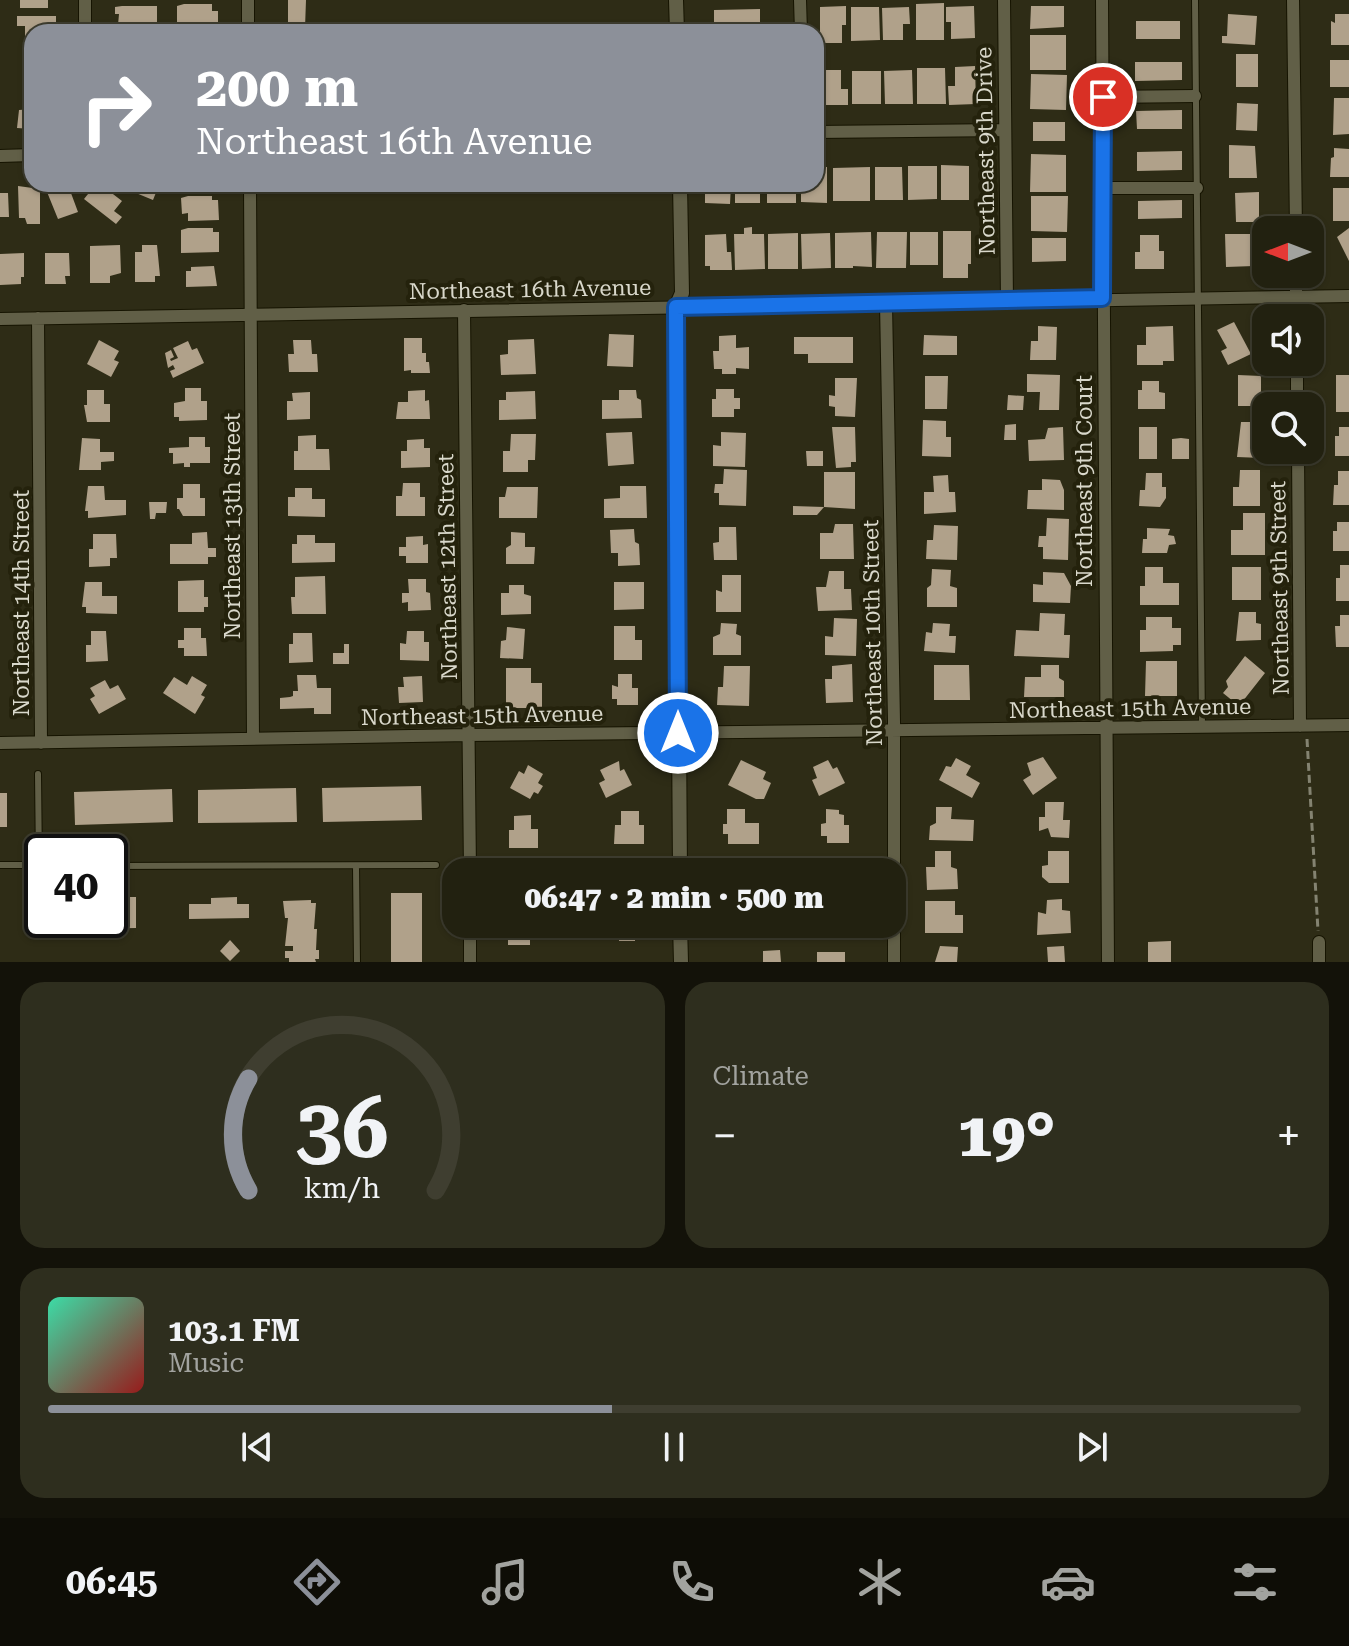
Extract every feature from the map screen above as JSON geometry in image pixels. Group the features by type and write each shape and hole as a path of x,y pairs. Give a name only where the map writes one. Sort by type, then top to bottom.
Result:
{"street":[{"path":"85,0 85,24"},
{"path":"248,0 248,24"},
{"path":"676,0 677,24"},
{"path":"800,0 801,24"},
{"name":"Northeast 9th Drive","path":"1004,0 1007,301"},
{"name":"Northeast 9th Court","path":"1102,0 1108,962"},
{"path":"1293,0 1296,216"},
{"path":"1103,97 1195,96"},
{"path":"824,132 1005,130"},
{"path":"0,156 24,155"},
{"path":"1103,188 1197,188"},
{"name":"Northeast 13th Street","path":"250,192 253,738"},
{"path":"680,192 682,293 676,307 680,858"},
{"path":"1296,288 1296,304"},
{"name":"Northeast 16th Avenue","path":"0,319 1349,296"},
{"name":"Northeast 10th Street","path":"886,304 894,730 894,962"},
{"name":"Northeast 12th Street","path":"464,310 470,858"},
{"name":"Northeast 14th Street","path":"38,318 41,743"},
{"name":"Northeast 9th Street","path":"1298,464 1303,726"},
{"name":"Northeast 15th Avenue","path":"0,743 1349,725"},
{"path":"470,938 470,962"},
{"path":"680,938 681,962"},
{"path":"1319,942 1319,962"}],"lane":[{"path":"1195,0 1202,727"},
{"path":"38,774 40,834"},
{"path":"0,865 24,865"},
{"path":"128,866 436,865"},
{"path":"356,866 357,962"}],"path":[{"path":"1303,726 1319,942"}],"building":[{"path":"20,0 48,0 48,8 20,8"},
{"path":"288,0 306,0 305,24 288,24"},
{"path":"944,3 944,40 916,40 916,4"},
{"path":"212,4 212,11 218,11 218,23 177,23 177,6"},
{"path":"157,6 157,24 118,24 119,14 115,14 115,7"},
{"path":"846,6 842,43 824,43 820,7"},
{"path":"974,6 975,38 951,39 951,22 946,22 946,7"},
{"path":"1031,6 1064,6 1064,27 1030,29"},
{"path":"851,7 879,7 880,40 851,41"},
{"path":"909,7 910,24 903,24 903,40 883,40 882,8"},
{"path":"760,9 760,24 714,24 714,10"},
{"path":"1228,14 1257,16 1255,45 1222,43 1222,36 1227,36"},
{"path":"1335,14 1349,14 1349,45 1331,45 1331,21 1335,23"},
{"path":"17,16 56,16 56,24 17,26"},
{"path":"1136,21 1180,21 1180,39 1136,39"},
{"path":"1030,35 1066,35 1066,70 1030,70"},
{"path":"1236,54 1258,54 1258,87 1236,87"},
{"path":"1330,60 1349,60 1349,87 1330,87"},
{"path":"1135,62 1182,62 1182,80 1135,81"},
{"path":"975,66 976,104 949,105 948,86 955,86 955,67"},
{"path":"917,68 945,68 946,104 917,104"},
{"path":"824,70 841,70 841,89 848,89 848,105 824,105"},
{"path":"912,70 913,104 885,104 884,71"},
{"path":"852,71 881,71 881,104 852,104"},
{"path":"1031,74 1067,75 1066,110 1030,109"},
{"path":"1334,98 1349,98 1349,134 1333,135"},
{"path":"1237,103 1258,104 1257,131 1236,130"},
{"path":"19,110 24,110 24,128 17,128"},
{"path":"1182,110 1182,129 1137,129 1136,111"},
{"path":"1033,122 1065,122 1065,141 1033,141"},
{"path":"1229,145 1255,146 1257,178 1229,178"},
{"path":"1334,148 1349,149 1349,177 1330,177"},
{"path":"1182,151 1182,170 1137,171 1137,152"},
{"path":"1031,154 1066,155 1066,192 1030,192"},
{"path":"941,165 969,166 969,200 941,200"},
{"path":"908,166 937,166 937,199 908,200"},
{"path":"824,167 827,167 827,203 801,202 801,192 824,192"},
{"path":"870,167 870,201 833,201 833,168"},
{"path":"875,167 902,167 903,200 875,200"},
{"path":"18,186 24,187 24,192 40,192 40,224 27,224 25,218 19,218"},
{"path":"1333,188 1349,188 1349,221 1333,221"},
{"path":"47,192 71,192 78,212 58,219"},
{"path":"90,192 110,192 122,201 114,211 122,217 116,224 84,199"},
{"path":"134,192 156,192 153,200"},
{"path":"705,192 731,192 730,204 705,203"},
{"path":"735,192 760,192 760,203 735,203"},
{"path":"767,192 796,192 796,203 767,203"},
{"path":"1259,192 1259,216 1252,216 1252,222 1236,222 1235,193"},
{"path":"0,193 8,193 9,217 0,217"},
{"path":"212,196 212,200 218,200 219,220 188,221 188,213 182,214 181,198"},
{"path":"1031,196 1068,196 1067,232 1031,231"},
{"path":"1182,200 1182,218 1138,219 1138,201"},
{"path":"752,227 752,234 764,234 765,269 735,270 734,234 744,234 744,228"},
{"path":"213,228 213,232 219,232 219,252 181,253 181,230"},
{"path":"1349,228 1349,261 1337,237"},
{"path":"943,231 971,231 968,278 943,278"},
{"path":"871,232 872,267 835,268 835,233"},
{"path":"877,232 907,232 906,268 876,268"},
{"path":"910,232 938,232 938,265 910,265"},
{"path":"798,233 798,269 768,269 768,234"},
{"path":"830,233 831,268 802,269 801,234"},
{"path":"726,234 732,270 710,270 710,266 705,266 705,235"},
{"path":"1225,234 1252,234 1252,266 1226,267"},
{"path":"1140,235 1159,235 1159,251 1164,251 1164,269 1135,269 1135,252 1140,252"},
{"path":"1032,238 1066,238 1066,261 1032,262"},
{"path":"120,245 121,273 110,276 110,283 90,283 90,246"},
{"path":"142,245 157,245 160,276 155,276 155,282 135,282 135,252 142,252"},
{"path":"24,253 21,284 0,285 0,254"},
{"path":"45,253 69,253 70,276 65,276 66,284 45,284"},
{"path":"214,266 217,286 186,287 186,271 191,271 191,267"},
{"path":"1234,322 1251,354 1228,365 1221,351 1227,348 1217,330"},
{"path":"1038,326 1057,327 1056,360 1030,360 1031,341 1038,341"},
{"path":"1173,326 1174,361 1163,361 1163,365 1137,365 1137,345 1146,345 1146,327"},
{"path":"609,334 634,335 633,367 607,366"},
{"path":"736,335 736,348 749,347 749,369 736,368 736,374 722,374 722,369 714,369 713,351 719,351 719,336"},
{"path":"924,335 957,336 957,355 923,355"},
{"path":"794,337 853,337 853,363 808,363 808,354 794,354"},
{"path":"404,338 422,338 422,353 426,353 430,373 404,371"},
{"path":"534,339 536,374 501,375 500,355 508,354 508,340"},
{"path":"99,340 119,351 114,360 119,362 111,377 87,364"},
{"path":"293,340 311,340 312,354 317,354 318,372 289,372 288,354 294,354"},
{"path":"188,341 192,350 197,348 204,363 173,378 170,371 175,369 173,365 168,368 165,353 171,350 174,357 171,361 178,358 173,348"},
{"path":"1027,374 1060,375 1059,410 1039,410 1040,392 1027,392"},
{"path":"1238,375 1261,376 1261,392 1252,392 1252,406 1238,406"},
{"path":"1336,375 1349,375 1349,412 1336,412"},
{"path":"925,376 948,376 947,409 925,409"},
{"path":"835,378 857,378 855,417 835,416 835,407 829,406 829,395 835,396"},
{"path":"1142,381 1159,381 1159,392 1165,393 1165,409 1138,409 1138,390 1142,390"},
{"path":"185,388 201,388 201,401 207,401 207,420 179,421 179,417 174,417 174,403 185,401"},
{"path":"716,389 734,389 734,398 740,398 740,409 734,409 734,417 712,417 712,399 716,399"},
{"path":"87,390 104,390 104,404 110,404 110,422 87,422 84,405 87,405"},
{"path":"425,390 430,419 396,419 398,402 408,402 408,391"},
{"path":"619,390 636,390 637,398 641,400 642,418 602,419 602,400 619,400"},
{"path":"535,391 536,419 499,420 499,400 506,400 506,392"},
{"path":"310,392 310,419 287,420 287,401 293,401 292,393"},
{"path":"1008,395 1024,396 1023,410 1007,410"},
{"path":"923,420 946,421 946,437 951,437 951,457 922,456"},
{"path":"1241,422 1252,422 1252,458 1237,457"},
{"path":"1016,424 1016,440 1004,440 1005,425"},
{"path":"832,427 855,427 856,462 851,462 851,467 836,468"},
{"path":"1063,427 1064,460 1029,461 1028,440 1045,439 1048,428"},
{"path":"1139,427 1157,427 1157,459 1139,459"},
{"path":"1339,427 1349,427 1349,456 1335,456 1335,436 1339,436"},
{"path":"632,432 634,464 608,466 606,433"},
{"path":"721,432 746,433 745,467 713,466 713,445 721,446"},
{"path":"511,434 536,434 535,460 528,460 528,472 503,472 503,451 510,451"},
{"path":"316,435 316,449 329,449 330,470 294,470 298,436"},
{"path":"189,437 205,437 205,447 210,447 210,463 190,463 190,467 184,467 184,463 173,464 173,453 169,453 169,448 189,447"},
{"path":"82,438 100,439 100,452 114,452 114,461 101,462 101,470 79,470"},
{"path":"424,439 424,448 430,448 430,467 401,468 401,451 407,451 407,440"},
{"path":"1172,439 1189,439 1189,459 1172,459"},
{"path":"806,451 823,451 823,466 807,466"},
{"path":"724,469 747,470 746,506 719,505 719,493 714,493 715,484 723,484"},
{"path":"1240,470 1260,470 1260,506 1233,506 1233,487 1239,487"},
{"path":"1338,471 1349,471 1349,505 1333,505"},
{"path":"824,472 855,472 855,509 824,507"},
{"path":"1146,473 1162,473 1166,498 1160,507 1139,506 1140,490 1145,490"},
{"path":"948,475 949,492 955,492 956,512 924,514 924,492 934,492 933,476"},
{"path":"1042,479 1060,480 1064,490 1064,510 1027,509 1028,490 1042,490"},
{"path":"403,483 420,483 420,497 425,497 425,516 396,516 396,496 402,496"},
{"path":"183,484 200,484 200,498 205,498 205,516 183,516 177,509 177,498 183,498"},
{"path":"88,486 104,486 105,500 126,500 126,515 88,518 88,511 85,511"},
{"path":"620,486 646,486 647,518 604,518 604,499 620,498"},
{"path":"507,487 538,487 537,518 499,518 499,497 505,497"},
{"path":"295,488 312,488 312,499 325,499 325,517 288,516 288,497 295,497"},
{"path":"149,502 167,502 166,513 156,513 155,519 150,519"},
{"path":"793,506 824,507 817,515 793,515"},
{"path":"1243,513 1265,513 1265,555 1231,555 1231,530 1243,530"},
{"path":"1047,518 1069,519 1068,560 1043,559 1043,547 1038,547 1039,536 1046,536"},
{"path":"1337,522 1349,522 1349,551 1333,551 1333,531 1337,531"},
{"path":"835,524 853,524 854,559 820,559 820,533 833,533"},
{"path":"934,525 958,526 957,560 926,559 927,540 933,540"},
{"path":"719,527 736,527 737,560 714,560 713,543 719,542"},
{"path":"1147,528 1170,529 1168,535 1174,536 1176,544 1169,545 1167,553 1142,553"},
{"path":"634,529 635,542 639,544 640,565 618,566 618,553 611,553 610,530"},
{"path":"207,532 208,548 216,548 216,557 208,557 208,564 170,564 170,544 192,544 192,533"},
{"path":"511,532 525,533 525,547 535,547 534,564 506,564 506,548 511,545"},
{"path":"93,534 116,534 117,558 110,558 110,566 89,567"},
{"path":"297,535 315,535 315,543 335,543 335,562 292,563 292,544 297,544"},
{"path":"423,536 423,545 428,544 428,563 406,563 406,556 399,556 399,547 406,547 406,537"},
{"path":"1340,565 1349,565 1349,601 1336,601 1336,578 1340,578"},
{"path":"1145,567 1163,567 1163,583 1179,583 1179,605 1140,605 1140,586 1145,586"},
{"path":"1232,567 1261,567 1261,600 1232,600"},
{"path":"932,569 951,570 950,586 957,588 957,607 927,607 927,588 931,585"},
{"path":"829,571 844,571 844,589 851,589 852,610 818,611 816,587 826,587"},
{"path":"1043,572 1064,573 1071,586 1070,603 1033,602 1033,584 1043,585"},
{"path":"722,575 741,575 741,612 716,612 716,590 722,592"},
{"path":"325,576 326,614 292,614 295,577"},
{"path":"408,579 426,579 431,610 408,611 408,602 402,603 402,593 409,593"},
{"path":"204,580 204,597 208,597 208,607 204,607 204,612 178,612 178,581"},
{"path":"85,582 102,582 102,596 117,596 117,614 86,613 86,607 82,607"},
{"path":"614,582 644,582 644,609 614,610"},
{"path":"509,585 524,585 524,594 531,596 531,614 501,615 501,593 509,593"},
{"path":"1239,612 1256,612 1256,623 1261,624 1261,640 1236,641"},
{"path":"1040,613 1065,614 1064,635 1070,635 1069,658 1014,656 1016,630 1039,631"},
{"path":"1340,615 1349,615 1349,647 1336,647 1335,626 1340,626"},
{"path":"1146,617 1172,617 1172,628 1181,628 1181,645 1173,645 1173,651 1140,652 1140,630 1146,630"},
{"path":"834,618 857,619 856,656 825,655 825,636 833,637"},
{"path":"721,623 737,624 736,634 741,636 741,655 713,655 713,637 720,634"},
{"path":"933,623 950,624 949,636 956,636 955,653 924,651 926,632 932,633"},
{"path":"614,626 635,626 635,640 642,640 642,660 614,660"},
{"path":"507,627 525,629 523,659 500,658 501,641 506,640"},
{"path":"184,628 201,628 201,638 206,638 207,656 184,656 184,648 178,648 178,640 184,640"},
{"path":"91,631 106,631 108,661 86,662 86,645 91,645"},
{"path":"407,631 424,631 424,642 429,642 429,661 400,660 400,643 406,644"},
{"path":"293,633 312,633 313,662 289,663 289,644 293,644"},
{"path":"344,644 349,644 349,664 333,664 333,653 344,653"},
{"path":"1245,656 1265,673 1239,706 1223,693 1228,687 1226,681"},
{"path":"1146,661 1177,661 1177,696 1145,696"},
{"path":"852,664 853,702 826,703 825,679 832,679 832,666"},
{"path":"934,665 969,665 970,700 934,700"},
{"path":"1041,665 1059,665 1059,678 1064,681 1064,697 1024,697 1025,677 1041,677"},
{"path":"724,666 750,666 749,706 717,705 718,687 723,687"},
{"path":"506,668 531,668 531,683 542,683 542,708 506,708"},
{"path":"618,674 632,674 632,688 638,688 638,705 617,705 617,699 612,699 612,685 618,687"},
{"path":"297,675 316,675 317,688 331,688 331,714 314,714 314,708 280,709 280,698 293,696 293,691 298,691"},
{"path":"192,676 207,685 201,695 205,697 195,714 163,693 174,677 187,685"},
{"path":"422,676 423,702 399,703 398,687 404,687 403,677"},
{"path":"105,680 110,689 118,685 126,699 99,714 90,699 95,696 90,688"},
{"path":"1043,757 1057,778 1033,795 1023,780 1031,775 1027,763"},
{"path":"956,758 971,766 966,775 980,783 972,798 939,780 946,766 951,767"},
{"path":"741,760 766,772 763,779 771,783 764,799 756,799 728,785"},
{"path":"828,760 833,769 837,767 845,783 819,796 812,780 817,778 813,767"},
{"path":"619,761 620,771 624,769 632,785 606,798 599,783 605,780 600,770"},
{"path":"528,765 543,774 538,783 543,786 530,799 510,788 519,771 524,774"},
{"path":"421,786 422,820 323,822 322,788"},
{"path":"296,788 297,822 198,823 198,790"},
{"path":"172,789 173,822 75,825 74,792"},
{"path":"0,793 7,793 7,827 0,827"},
{"path":"1045,802 1064,802 1063,820 1070,820 1069,838 1051,837 1048,828 1039,831 1039,817 1045,817"},
{"path":"936,807 952,807 951,819 974,820 973,841 929,840 930,826 936,823"},
{"path":"727,809 745,809 745,823 759,823 759,844 728,844 728,834 723,834"},
{"path":"826,809 839,810 839,814 844,815 844,825 849,825 849,843 827,843 827,836 821,836 821,824 826,823"},
{"path":"621,811 639,811 639,825 644,825 644,844 614,844 615,825 621,825"},
{"path":"531,815 531,829 538,829 538,848 509,848 509,830 514,830 514,816"},
{"path":"935,851 951,851 951,867 957,869 958,889 927,890 926,867 935,867"},
{"path":"1048,851 1069,851 1069,883 1049,883 1042,877 1042,866 1048,865"},
{"path":"752,856 752,858 722,858"},
{"path":"391,893 422,893 422,962 391,962"},
{"path":"128,897 136,897 136,928 128,928"},
{"path":"237,897 237,904 249,904 249,918 189,919 189,904 211,904 211,898"},
{"path":"1062,899 1062,910 1070,911 1071,933 1037,935 1038,912 1046,914 1047,900"},
{"path":"311,900 311,903 316,903 314,929 317,929 319,959 315,959 316,962 289,962 285,951 293,951 293,946 285,946 288,918 285,918 283,901"},
{"path":"925,901 955,901 955,915 963,915 963,933 925,933"},
{"path":"508,938 530,938 530,945 508,945"},
{"path":"619,938 635,938 635,941 619,941"},
{"path":"815,938 847,938 847,940"},
{"path":"230,940 240,951 230,961 220,951"},
{"path":"1171,941 1171,962 1148,962 1148,942"},
{"path":"940,946 958,947 957,962 935,962"},
{"path":"1064,946 1065,962 1048,962 1047,947"},
{"path":"780,950 781,962 763,962 763,951"},
{"path":"817,952 845,952 845,962 817,962"}],"route":[{"path":"678,733 676,307 1102,298 1103,97"}]}
